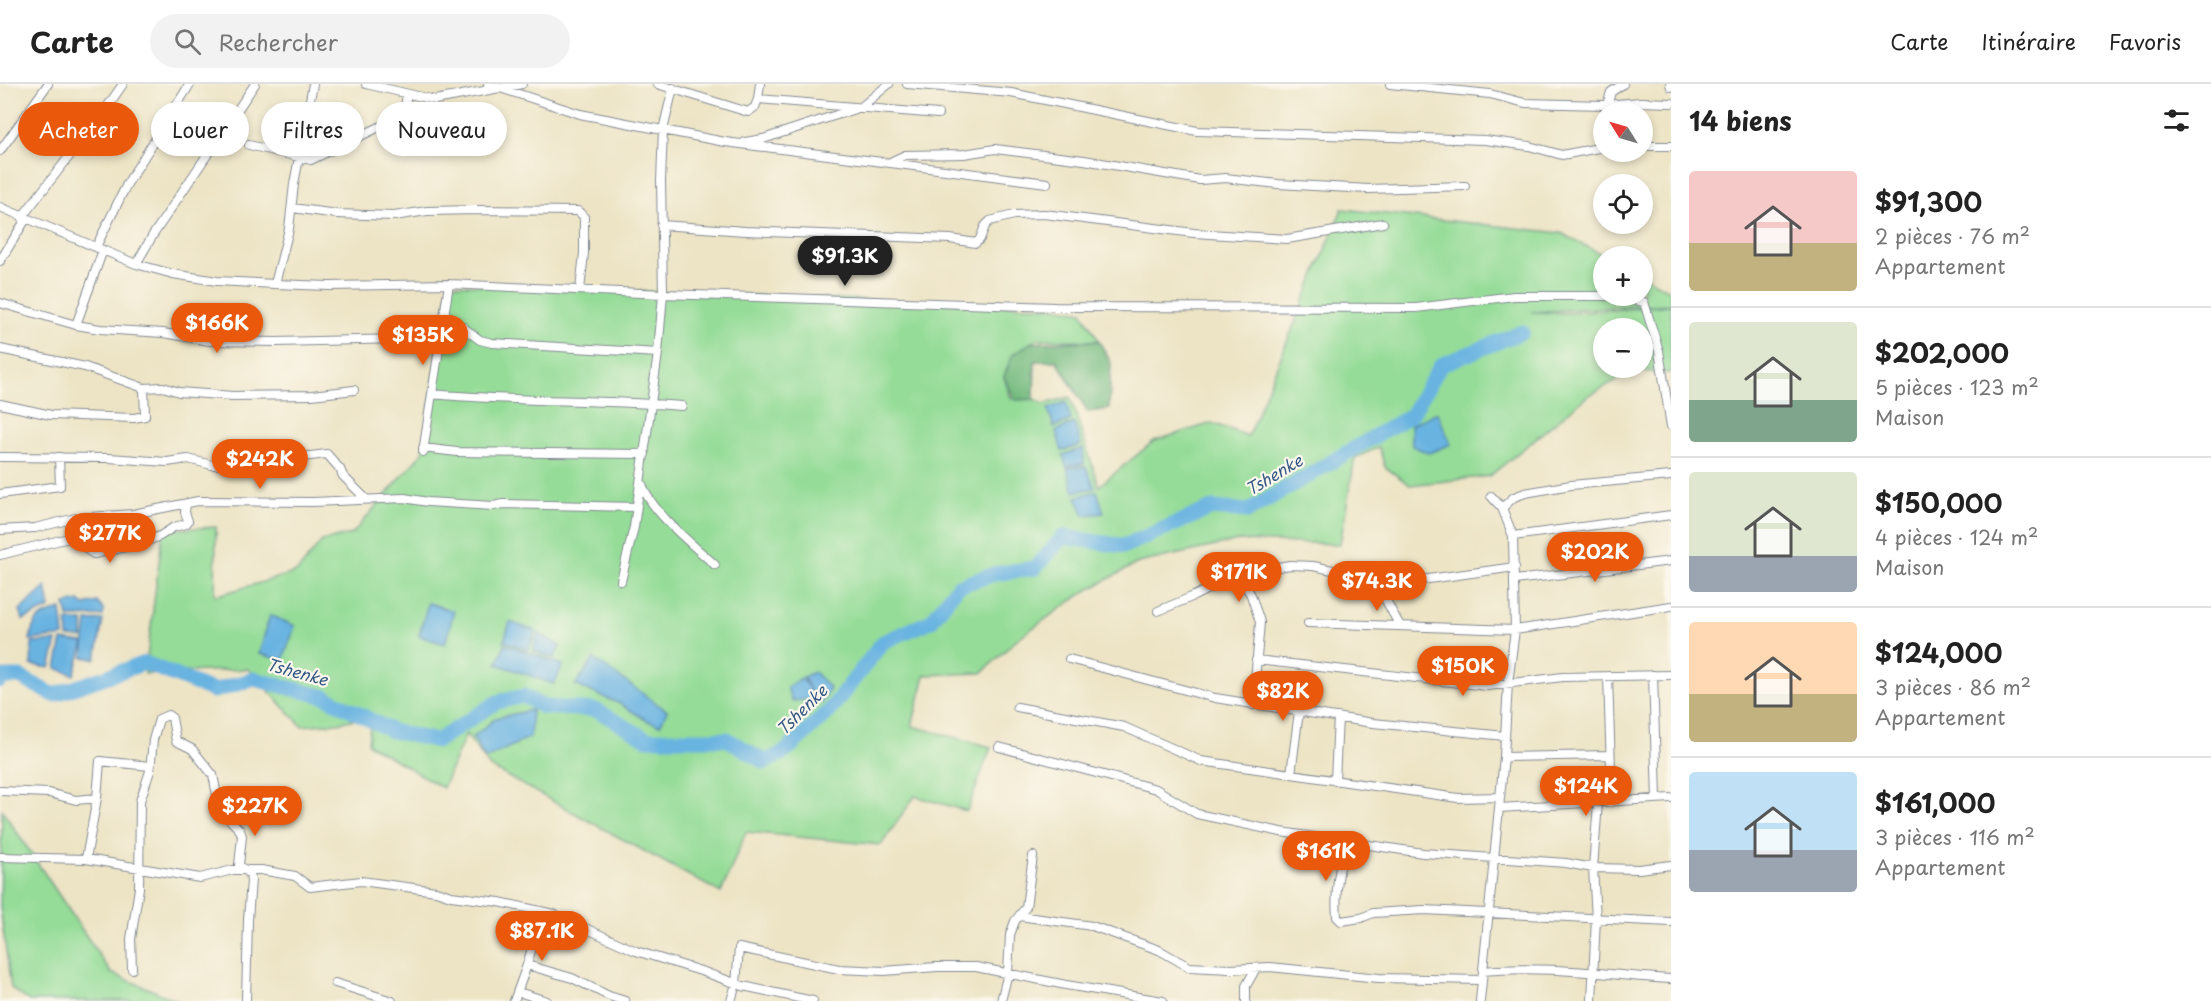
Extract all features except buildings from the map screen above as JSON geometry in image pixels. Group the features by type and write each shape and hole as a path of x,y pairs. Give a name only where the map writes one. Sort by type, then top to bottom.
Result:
{"street":[{"path":"0,151 48,84"},
{"path":"0,261 24,218 123,84"},
{"path":"76,325 99,249 127,184 190,84"},
{"path":"136,264 170,209 255,84"},
{"path":"275,284 289,229 313,84"},
{"path":"366,84 435,100 522,84"},
{"path":"488,84 580,114 725,142 1047,183"},
{"path":"657,84 748,112 755,107 760,84"},
{"path":"725,142 755,142 861,107 889,84"},
{"path":"907,84 1011,93 1197,130 1485,140 1529,146 1562,155 1593,149"},
{"path":"1390,84 1491,94 1525,103 1593,105"},
{"path":"1608,102 1611,92 1623,84"},
{"path":"621,581 634,527 653,403 663,294 661,225 663,130 673,88"},
{"path":"249,145 311,160 400,117 404,113 408,94"},
{"path":"758,99 938,114"},
{"path":"1653,103 1671,104"},
{"path":"1653,146 1671,146"},
{"path":"888,163 905,155 964,154 995,149 1084,160 1200,180 1225,178 1278,184 1368,189 1465,186"},
{"path":"0,207 136,264 173,274 217,281 329,286 449,284 663,294 1055,307 1404,308 1514,296 1616,296 1644,302 1659,351 1671,426"},
{"path":"292,208 337,214 394,216 467,210 578,211 584,217 580,290"},
{"path":"661,225 745,231 950,239 976,243 990,221 1014,215 1044,214 1194,233 1287,239 1383,223"},
{"path":"449,284 423,450 645,454"},
{"path":"0,303 76,325 163,333 210,341 277,342 440,338"},
{"path":"445,314 480,339 492,343 658,353"},
{"path":"0,350 85,367 144,388 163,387 179,392 233,396 312,395 354,390"},
{"path":"0,404 51,415 143,418 145,416 144,388"},
{"path":"432,394 498,399 653,403 682,406"},
{"path":"0,457 167,462 188,459 212,465 244,464 327,454 343,476 365,498"},
{"path":"0,494 60,486 59,457"},
{"path":"1502,508 1514,497 1525,493 1571,485 1671,476"},
{"path":"641,480 648,498 664,518 715,565"},
{"path":"1480,1001 1504,757 1508,683 1515,630 1513,536 1502,508 1491,496"},
{"path":"0,531 35,528 76,518 133,514 198,501 313,502 404,498 493,506 503,504 636,507"},
{"path":"0,555 74,537 80,539 90,553 94,554 128,548 186,524 188,521 185,512 186,504"},
{"path":"1513,536 1671,515"},
{"path":"1515,580 1671,561"},
{"path":"1158,611 1238,574 1290,565 1314,566 1352,574 1378,586 1515,567"},
{"path":"1238,574 1251,595 1260,622 1253,705"},
{"path":"1378,586 1400,626"},
{"path":"1308,623 1515,630 1671,606"},
{"path":"1069,659 1215,698 1253,705 1383,724 1505,736"},
{"path":"1256,660 1487,686 1563,677 1671,675"},
{"path":"1653,675 1657,798"},
{"path":"1608,676 1612,802"},
{"path":"1017,707 1124,727 1201,761 1458,798 1499,797"},
{"path":"1291,774 1299,711"},
{"path":"132,969 130,951 139,897 140,801 150,766 153,740 159,719 170,716 176,741 192,749 213,775 220,810 240,830 242,836 239,865 250,874 251,880 246,1001"},
{"path":"1335,781 1338,717"},
{"path":"999,747 1155,789 1197,814 1281,832 1423,853 1566,863 1593,868 1639,869 1671,865"},
{"path":"1504,757 1610,755"},
{"path":"86,859 97,798 100,761 150,766"},
{"path":"0,791 49,793 76,800 97,798"},
{"path":"1499,808 1671,798"},
{"path":"1592,1001 1596,918 1593,868 1598,803"},
{"path":"1349,841 1341,862 1336,903 1337,917 1341,921 1373,913 1424,909 1537,917 1671,922"},
{"path":"1001,1001 1008,973 1010,935 1012,927 1026,907 1033,856"},
{"path":"0,857 86,859 200,878 233,870 261,870 295,876 310,887 361,881 500,902 570,920 636,951 736,984 813,1001"},
{"path":"542,912 516,997 547,1001"},
{"path":"1020,916 1062,920 1092,926 1159,950 1190,967 1308,970 1378,978 1482,975 1507,969 1671,979"},
{"path":"731,1001 736,984 739,948 839,969 884,971 976,967 1066,986 1163,1001"},
{"path":"527,965 572,978 625,1001"},
{"path":"1246,1001 1246,986 1256,968"},
{"path":"335,983 392,1001"}],"green space":[{"path":"1342,209 1561,233 1593,250 1593,306 1636,306 1531,312 1571,313 1671,305 1671,373 1653,372 1653,318 1593,318 1593,378 1620,378 1586,397 1490,476 1410,485 1385,467 1379,447 1355,458 1340,544 1238,541 1138,563 1086,591 1017,639 982,673 925,675 912,726 991,747 967,811 915,796 881,845 746,832 721,893 490,767 466,734 443,788 368,744 371,716 337,723 302,726 248,669 145,674 163,530 216,527 215,596 297,572 322,541 352,534 423,452 449,284 1055,307 1082,312 1099,341 1037,339 1012,355 1004,377 1011,398 1034,399 1044,404 1070,397 1099,486 1154,441 1212,423 1248,436"},
{"path":"1653,281 1671,291 1671,304 1653,305"},
{"path":"1099,341 1111,363 1109,409 1088,412 1057,361 1035,361 1034,399 1015,400 1004,377 1012,355 1030,343"},
{"path":"2,810 111,973 178,1001 29,1001 11,988 0,907"}],"water":[{"path":"1066,402 1071,420 1054,427 1048,409"},
{"path":"1437,412 1451,444 1429,453 1412,446 1411,425"},
{"path":"1074,423 1081,445 1062,451 1056,431"},
{"path":"1083,448 1084,464 1066,466 1063,455"},
{"path":"1086,467 1095,488 1074,492 1067,468"},
{"path":"1097,491 1104,513 1084,515 1076,497"},
{"path":"46,587 50,608 23,620 20,610"},
{"path":"79,601 84,605 97,602 104,610 103,616 68,617 65,604"},
{"path":"428,603 454,611 445,644 419,636"},
{"path":"61,609 64,636 30,640 33,626 39,618"},
{"path":"270,615 295,626 283,660 259,654"},
{"path":"103,620 96,659 83,657 87,621"},
{"path":"67,621 83,621 83,638 68,637"},
{"path":"510,622 535,631 529,650 504,641"},
{"path":"538,633 560,646 554,658 533,651"},
{"path":"62,640 84,643 74,675 56,668"},
{"path":"57,641 50,668 31,665 32,643"},
{"path":"505,644 563,665 554,684 497,664"},
{"path":"594,659 667,711 660,725 648,721 620,704 575,685"},
{"path":"814,672 830,688 821,703 813,695 803,677"},
{"path":"801,678 814,699 792,701 787,687"},
{"path":"532,710 530,737 485,759 473,737 496,718"}],"waterway":[{"name":"Tshenke","path":"0,681 4,677 20,677 54,695 145,663 214,691 254,679 326,697 392,731 437,741 497,702 524,696 543,707 596,710 647,739 727,739 765,762 786,751 830,710 883,642 931,621 958,586 994,574 1035,568 1063,537 1124,546 1212,508 1248,511 1411,415 1441,365 1522,332"}]}
